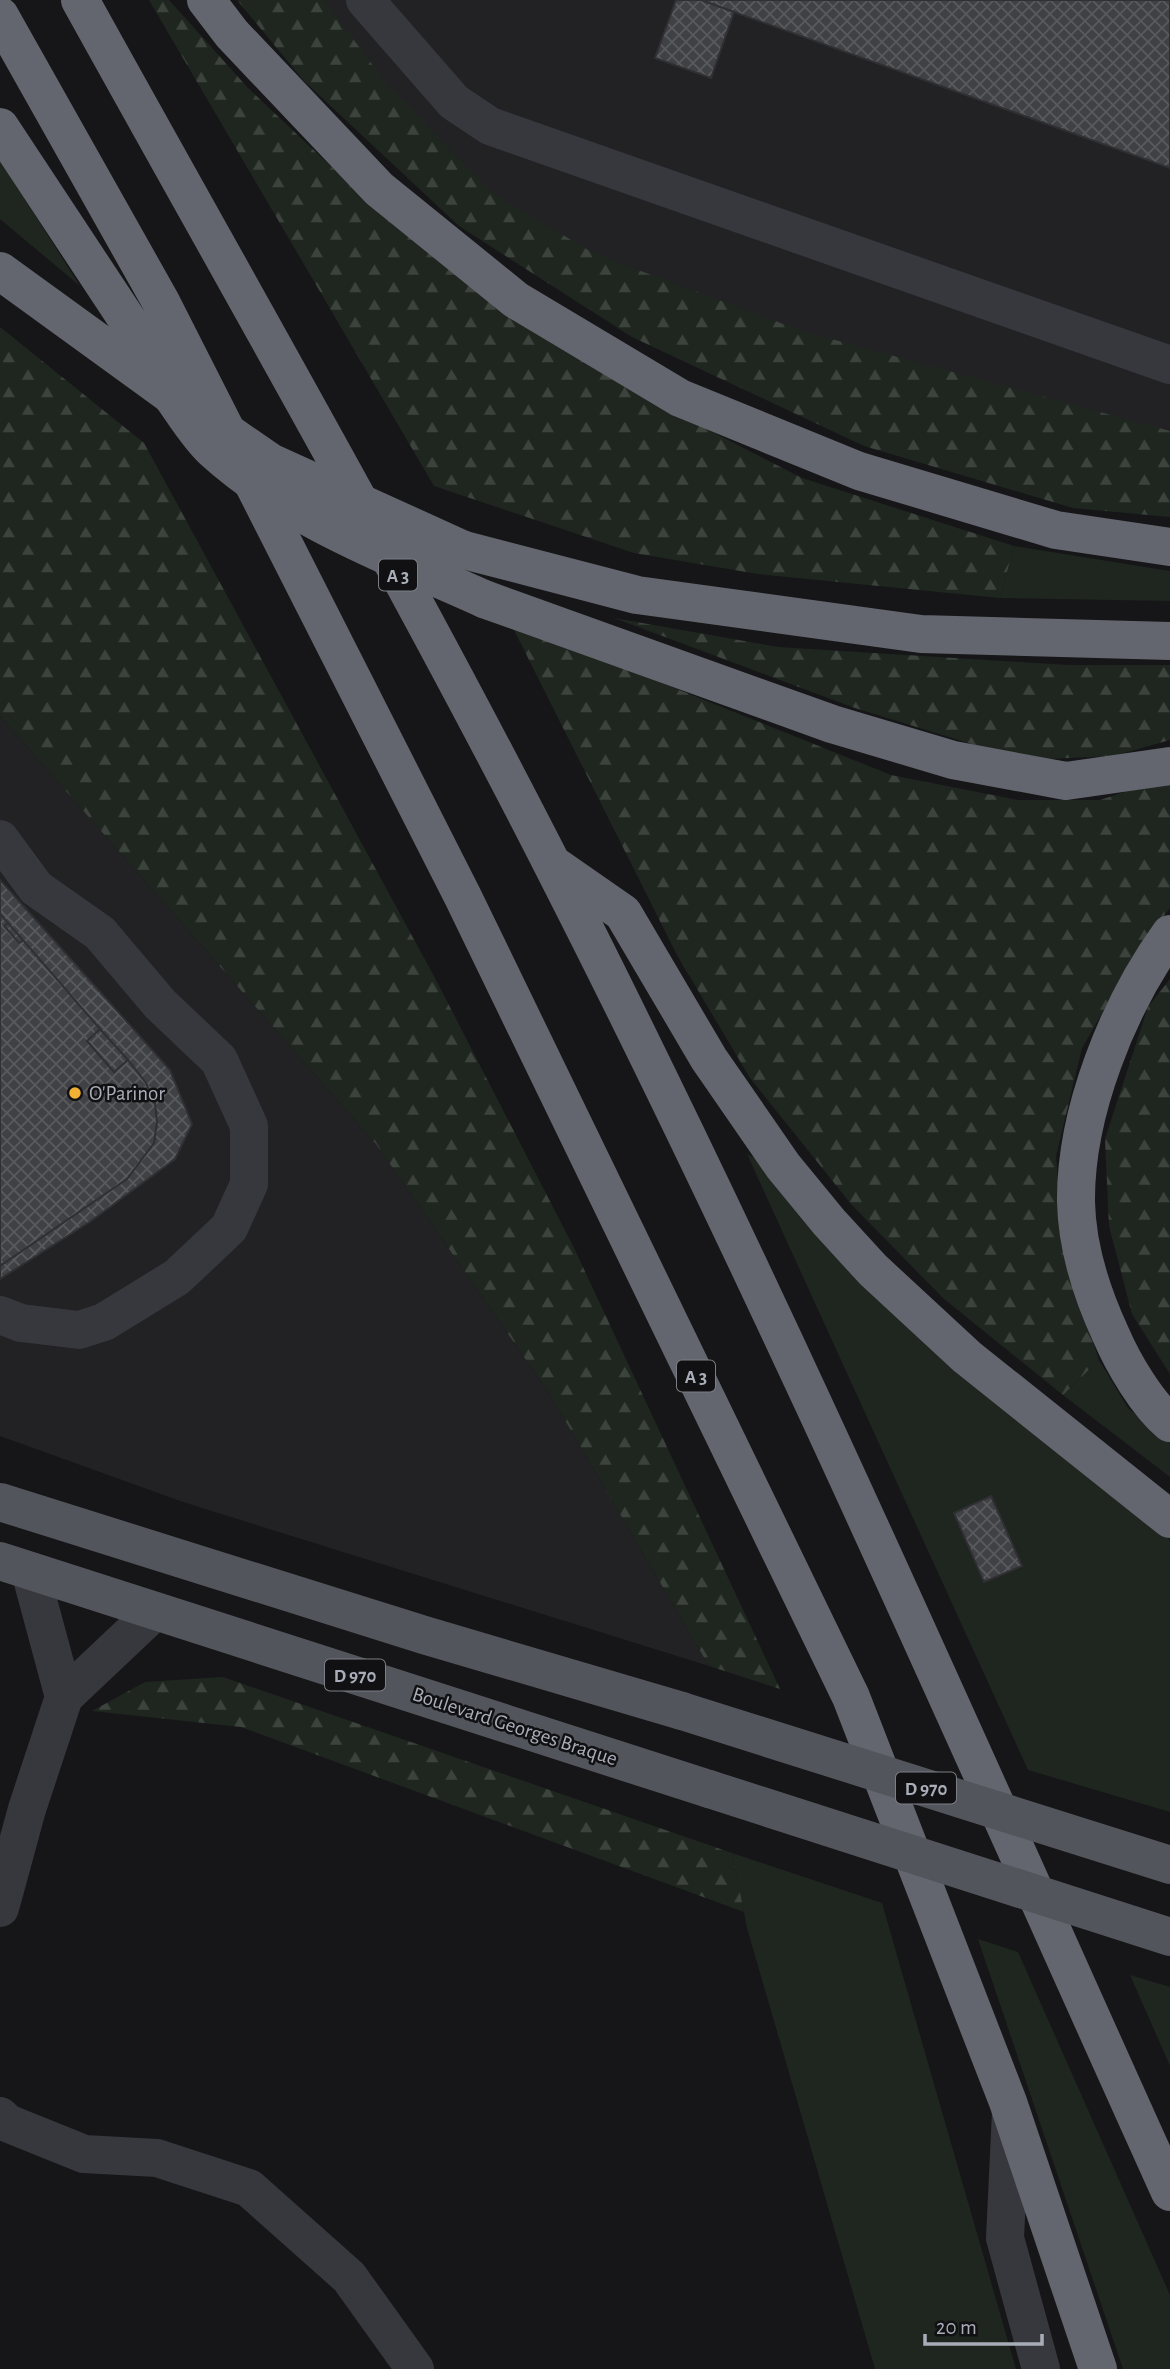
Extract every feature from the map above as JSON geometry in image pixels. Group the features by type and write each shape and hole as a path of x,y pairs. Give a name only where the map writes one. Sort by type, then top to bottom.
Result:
{"highway":[{"name":"A 3","path":"80,0 411,597 552,864 773,1314 1170,2192"},
{"path":"206,0 232,34 379,189 516,300 680,398 859,471 1056,530 1170,547"},
{"name":"A 3","path":"0,16 161,302 463,897 851,1697 1011,2112 1098,2369"},
{"path":"0,127 134,330 218,416"},
{"path":"0,271 171,395 270,462 464,550 637,595 921,634 1170,641"},
{"path":"171,395 211,449 260,488 331,530 484,599 832,724 953,760 1066,781 1170,766"},
{"path":"552,864 623,913 709,1059 783,1166 838,1232 968,1357 1170,1519"},
{"path":"1170,934 1116,1030 1085,1115 1076,1202 1089,1287 1122,1361 1170,1423"}],"main road":[{"name":"D 970","path":"0,1502 424,1635 682,1711 1170,1865"},
{"name":"Boulevard Georges Braque","path":"15,1566 1170,1937"}],"street":[{"path":"365,0 454,102 490,126 1170,366"},
{"path":"0,839 36,888 100,933 160,1004 219,1060 249,1126 249,1184 229,1228 177,1277 104,1322 79,1330 21,1323 0,1315"},
{"path":"15,1566 64,1697"},
{"path":"0,1908 27,1809 64,1697 155,1611"},
{"path":"1011,2112 1005,2238 1041,2369"},
{"path":"0,2116 7,2123 84,2154 157,2158 249,2188 349,2277 415,2369"}],"shaded area":[{"path":"261,0 1170,0 1170,507 774,397 431,174"},
{"path":"0,716 376,1144 549,1393 709,1666 183,1502 0,1436"}],"green space":[{"path":"149,0 169,0 248,88 376,209 625,387 802,478 1014,546 1000,598 758,574 634,553 434,486"},
{"path":"237,0 324,0 386,83 493,194 595,254 802,331 1170,431 1170,517 1073,508 864,446 632,337 459,226 304,81"},
{"path":"0,160 80,286 0,219"},
{"path":"0,327 144,443 436,980 574,1248 780,1689 709,1666 549,1393 376,1144 0,716"},
{"path":"1014,546 1170,571 1170,601 1000,598"},
{"path":"614,618 778,647 1068,665 1170,665 1170,740 1113,756 1024,760 855,708"},
{"path":"510,622 891,775 1018,800 1100,800 1170,777 1170,908 1143,942 1082,1048 1056,1156 1064,1257 1099,1360 1063,1395 943,1298 851,1204 750,1078 677,955"},
{"path":"1170,979 1170,1374 1132,1314 1109,1226 1105,1139 1148,1007"},
{"path":"747,1154 765,1163 1034,1431 1170,1540 1170,1812 1028,1770"},
{"path":"1099,1360 1128,1408 1170,1442 1170,1477 1063,1395"},
{"path":"223,1677 732,1853 744,1912 241,1727 92,1711 145,1682"},
{"path":"732,1853 882,1903 1016,2369 875,2369 747,1928"},
{"path":"978,1939 1018,1952 1170,2295 1170,2369 1123,2369"},
{"path":"1130,1975 1170,1987 1170,2066"}],"building":[{"path":"676,0 701,0 734,12 711,78 655,58"},
{"path":"701,0 1170,0 1170,168 734,12"},
{"name":"O'Parinor","path":"0,880 170,1070 192,1124 175,1159 91,1221 0,1279"},
{"name":"O'Parinor","path":"0,914 8,923 4,926 19,943 23,940 100,1029 87,1041 114,1072 128,1060 146,1083 155,1103 157,1122 154,1143 127,1179 0,1266"},
{"path":"8,923 23,940 19,943 4,926"},
{"path":"100,1029 128,1060 114,1072 87,1041"},
{"path":"991,1496 1022,1566 984,1582 954,1513"}],"place":[{"name":"O'Parinor","path":"75,1093"}]}
